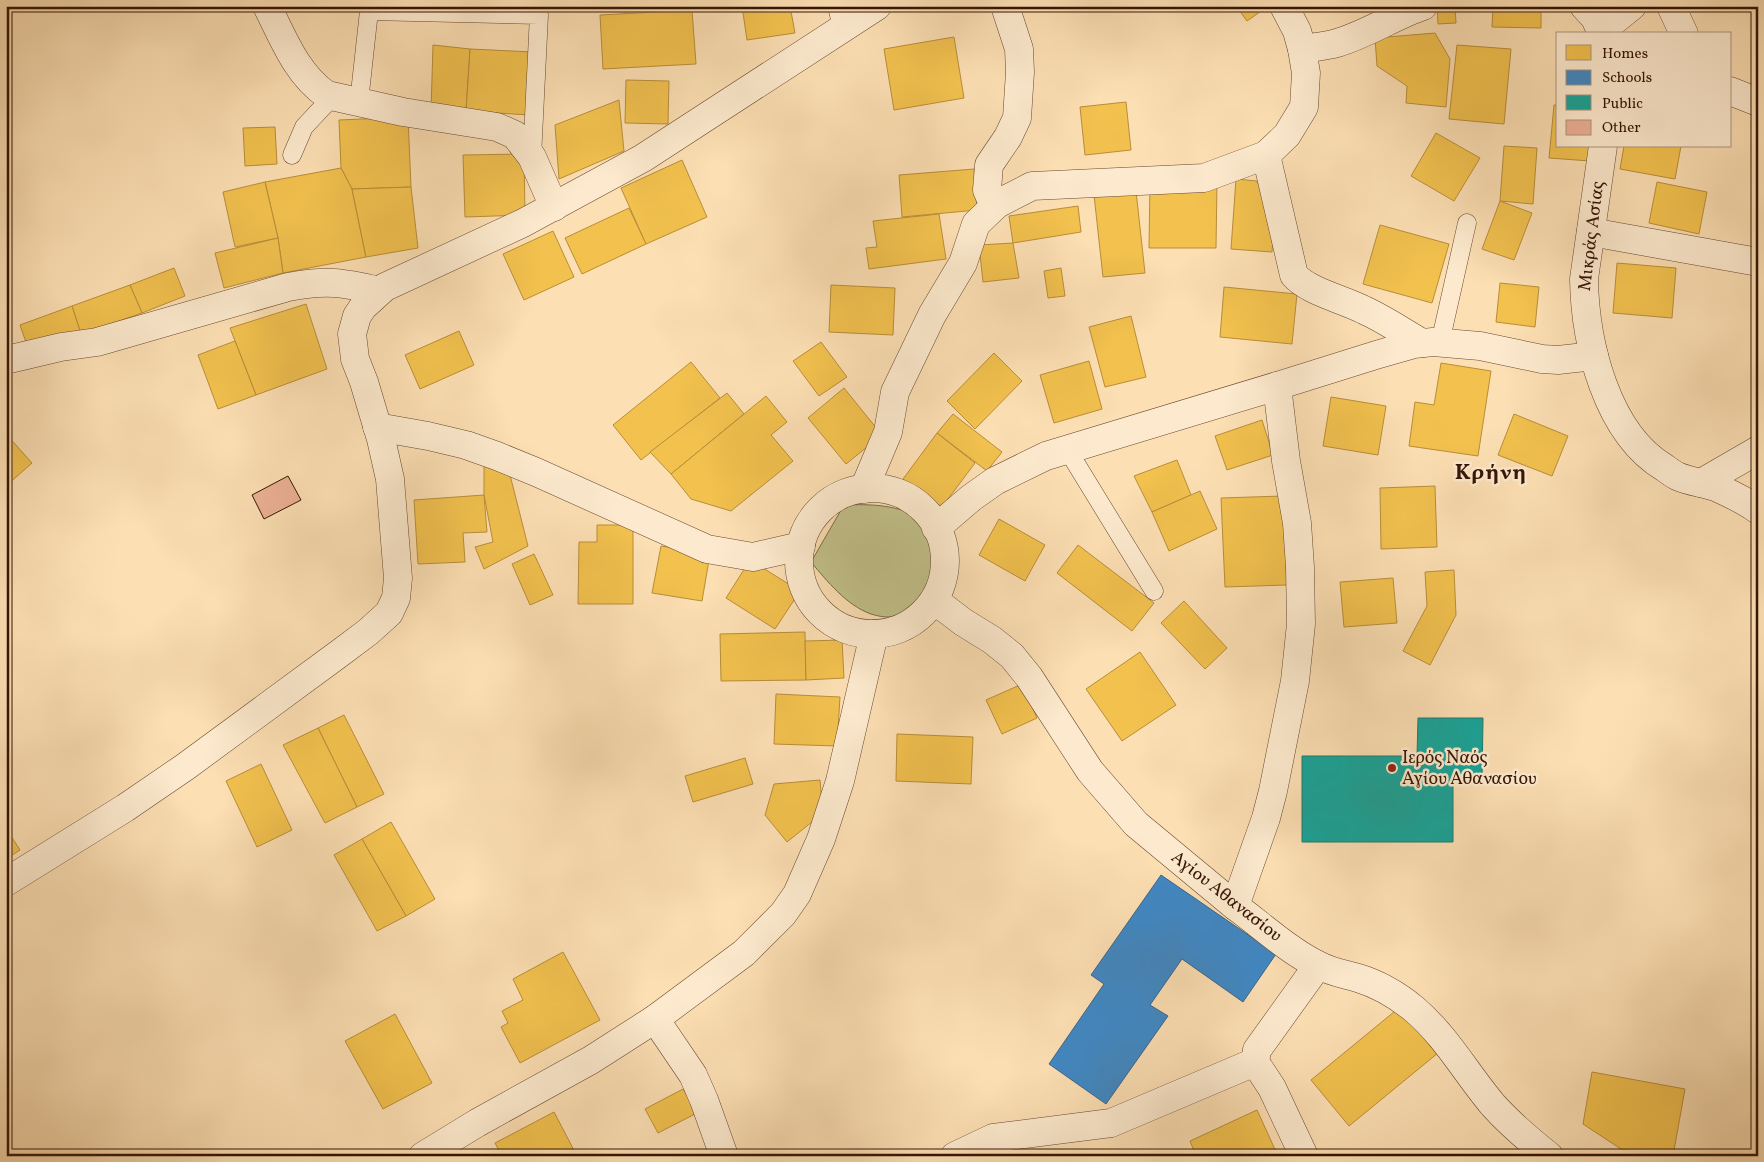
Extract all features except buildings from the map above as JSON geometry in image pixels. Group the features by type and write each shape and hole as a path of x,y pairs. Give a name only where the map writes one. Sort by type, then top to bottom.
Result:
{"street":[{"path":"267,6 308,80 322,92 403,112 497,127 515,135 532,157 554,207"},
{"path":"6,882 125,808 185,767 340,653 389,613 396,598 397,561 390,479 378,427 355,359 352,334 357,316 363,307 379,291 554,207 651,153 840,17 877,6"},
{"path":"997,204 991,199 987,190 989,165 1018,118 1020,80 1019,49 1005,6"},
{"path":"864,489 888,432 895,392 932,315 963,263 976,224 997,204 1032,186 1204,178 1266,156 1287,135 1304,107 1306,73 1302,49 1297,31 1284,6"},
{"path":"1302,49 1336,43 1380,26 1405,12 1423,6"},
{"path":"1584,6 1595,18 1602,32 1632,6"},
{"path":"1671,6 1683,32"},
{"path":"1732,91 1758,102"},
{"name":"Μικράς Ασίας","path":"1603,148 1584,279 1584,300 1594,356 1617,414 1635,443 1652,460 1677,476 1718,488 1743,500 1758,510"},
{"path":"1266,156 1294,275 1299,281 1341,299 1431,343"},
{"path":"1591,232 1758,262"},
{"path":"6,360 61,347 97,342 288,287 330,282 352,284 379,291"},
{"path":"936,528 971,498 995,481 1029,463 1067,449 1376,355 1431,343 1480,346 1542,359 1558,360 1594,356"},
{"path":"1235,906 1274,791 1295,681 1301,624 1298,523 1286,461 1277,386"},
{"path":"378,427 466,445 496,456 707,549 753,557 800,546"},
{"path":"1701,483 1758,450"},
{"path":"864,489 883,489 910,500 925,512 936,528 942,542 944,558 941,582 934,600 920,616 906,625 891,631 874,634 842,628 816,608 804,589 799,568 800,546 807,529 823,507 838,497 864,489"},
{"name":"Αγίου Αθανασίου","path":"934,600 963,622 998,644 1012,656 1029,677 1090,771 1136,824 1235,906 1299,954 1334,972 1359,978 1387,990 1426,1019 1442,1037 1494,1106 1519,1132 1549,1156"},
{"path":"422,1156 477,1123 591,1060 655,1019 755,943 783,914 797,894 821,839 840,781 874,634"},
{"path":"1304,1156 1272,1088 1255,1062 1258,1050 1318,965"},
{"path":"655,1019 693,1076 704,1100 724,1156"},
{"path":"955,1156 993,1138 1111,1123 1255,1062"}],"lane":[{"path":"359,102 369,11 539,15 532,157"},
{"path":"292,155 304,128 333,96"},
{"path":"1431,343 1467,224"},
{"path":"1067,449 1154,591"}],"shaded area":[{"path":"844,505 874,505 905,511 921,521 932,536 936,553 936,571 931,588 921,602 908,613 891,617 871,614 862,610 845,599 811,562"}],"place":[{"name":"Ιερός Ναός Αγίου Αθανασίου","path":"1392,768"}],"district":[{"name":"Κρήνη","path":"1491,473"}]}
